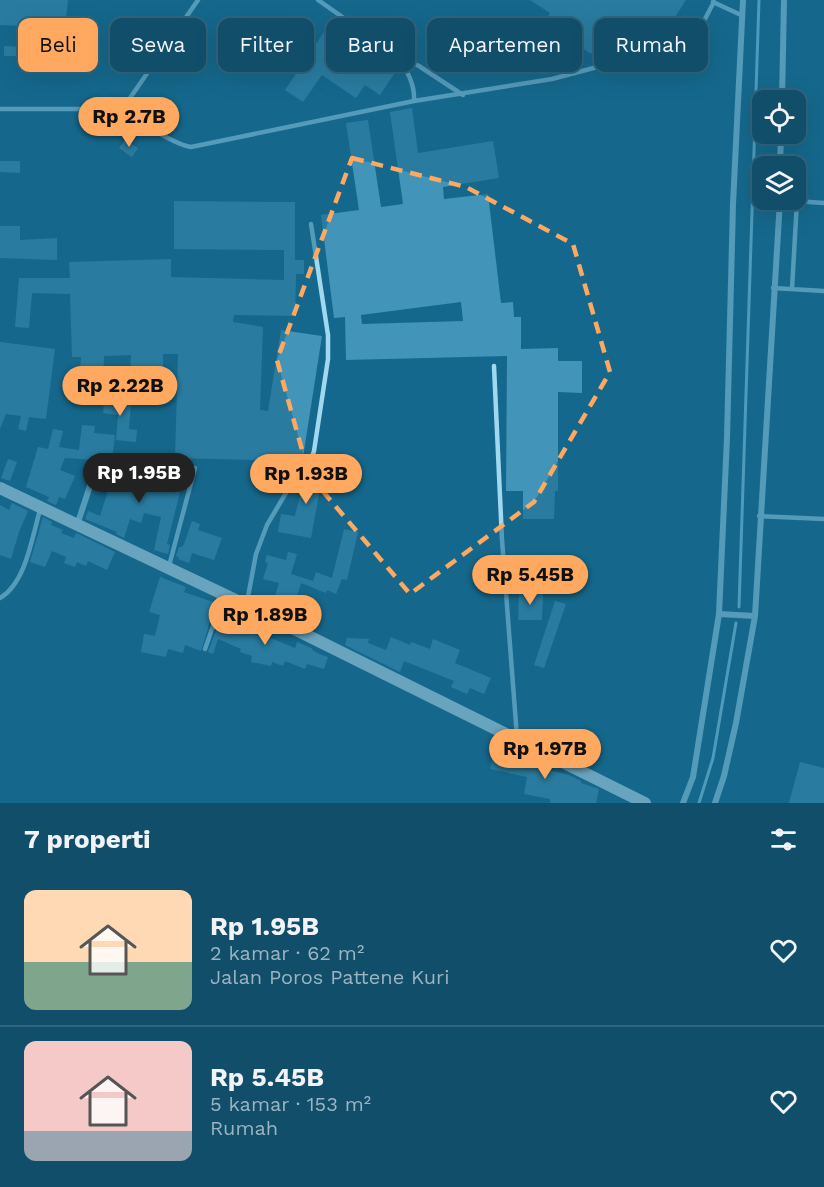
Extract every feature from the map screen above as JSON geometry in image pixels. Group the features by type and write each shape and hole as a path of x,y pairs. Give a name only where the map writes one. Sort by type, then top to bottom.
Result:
{"street":[{"path":"683,803 693,777 719,614 727,438 733,204 743,0"},
{"path":"782,90 784,0"},
{"path":"715,803 724,776 736,723 754,616 779,210"},
{"path":"77,525 94,474"},
{"path":"0,488 224,595 645,803"},
{"path":"719,614 754,616"}],"lane":[{"path":"198,0 130,98 128,109 132,116 176,143 198,147 414,101 552,79 688,41 696,34 712,1 741,15"},
{"path":"318,0 343,18"},
{"path":"415,64 463,95"},
{"path":"407,72 415,92 414,101"},
{"path":"0,109 128,109"},
{"path":"806,202 824,203"},
{"path":"792,289 796,210"},
{"path":"246,606 256,554 267,525 290,486 307,473 314,451 328,360 328,335 311,224"},
{"path":"773,288 824,291"},
{"path":"494,366 502,540 517,739"},
{"path":"168,568 195,468"},
{"path":"0,598 11,590 21,574 41,508"},
{"path":"759,516 824,519"},
{"path":"205,649 224,595"}],"highlighted area":[{"path":"352,158 466,187 573,244 610,372 534,502 410,594 309,475 277,360"}],"building":[{"path":"0,0 68,0 66,18 18,18 18,26 0,25"},
{"path":"530,0 686,0 675,18 594,18 594,49 591,54 582,48 582,18 547,18 550,13"},
{"path":"326,29 326,72 395,72 380,95 365,85 356,98 322,75 303,102 285,90 297,72 314,72 314,47"},
{"path":"4,46 18,47 18,56 4,56"},
{"path":"412,108 418,153 493,141 499,178 443,187 444,199 488,194 501,303 513,302 514,317 521,317 521,349 558,348 558,361 582,361 582,393 558,392 558,491 555,491 554,519 523,519 523,491 506,491 507,356 346,360 345,317 334,318 321,215 359,210 346,123 368,120 381,207 403,204 390,112","holes":["461,302 463,321 362,324 361,315"]},
{"path":"125,140 138,148 132,157 119,148"},
{"path":"0,161 20,161 20,173 0,172"},
{"path":"174,201 295,202 295,260 304,260 304,274 296,274 295,316 234,315 233,322 263,327 260,410 268,411 281,330 322,336 301,470 260,464 260,460 175,458 178,354 163,354 163,375 145,376 130,376 131,355 104,356 103,385 90,385 90,374 80,374 81,357 72,357 70,294 32,293 29,328 15,327 19,278 70,278 69,262 171,259 171,277 284,280 284,250 174,249"},
{"path":"0,226 20,226 20,240 57,238 57,260 0,258"},
{"path":"0,342 55,349 46,419 29,417 26,431 18,429 21,416 6,414 0,429"},
{"path":"105,392 119,394 118,403 131,404 129,429 137,430 136,442 116,440 118,415 103,413"},
{"path":"82,425 95,426 94,433 115,435 112,461 65,458 60,470 75,476 65,499 59,497 56,505 47,501 49,497 26,487 38,447 48,449 53,429 63,431 59,447 79,450"},
{"path":"8,459 17,462 10,481 1,478"},
{"path":"318,459 331,462 328,474 324,473 321,484 311,538 278,532 281,514 295,516 303,482 312,472 315,472"},
{"path":"152,463 170,467 167,485 181,488 167,544 170,545 168,554 154,550 161,517 144,513 141,523 130,519 124,538 116,534 117,532 85,519 88,511 100,516 108,491 95,488 99,475 126,482 128,477 147,484"},
{"path":"12,503 28,511 11,559 0,555 0,505 9,510"},
{"path":"43,517 52,522 51,525 63,530 61,533 74,538 76,533 115,552 107,570 88,561 86,566 77,562 75,567 64,563 66,557 52,551 45,567 30,562"},
{"path":"192,521 200,524 198,530 222,538 214,560 192,553 189,563 176,556 179,547 184,544"},
{"path":"344,529 358,532 347,580 342,579 336,594 327,590 326,593 301,583 295,602 275,596 279,583 263,579 268,563 265,562 267,555 286,560 288,552 297,554 291,574 313,581 316,572 332,578"},
{"path":"160,577 186,587 184,592 213,602 208,614 212,615 201,651 185,645 183,653 168,649 166,657 141,652 144,634 155,636 160,615 149,612"},
{"path":"519,592 543,592 542,620 518,620"},
{"path":"555,601 566,604 544,668 534,665"},
{"path":"238,612 246,616 241,626 295,648 297,642 328,657 324,669 307,664 305,669 285,661 283,666 272,662 271,666 251,662 252,656 218,639 213,654 208,652 221,618 233,622"},
{"path":"391,637 410,645 411,642 430,649 433,639 460,650 455,663 491,678 484,694 470,688 467,694 451,687 454,681 404,661 400,672 345,645 347,638 369,639 368,643 386,650"},
{"path":"497,739 508,744 503,759 550,768 549,770 569,775 581,783 599,789 596,803 550,803 550,799 524,794 527,777 490,769"},
{"path":"800,762 824,768 824,803 789,803"}],"waterway":[{"path":"739,607 759,0"},
{"path":"699,803 713,758 736,623"}]}
